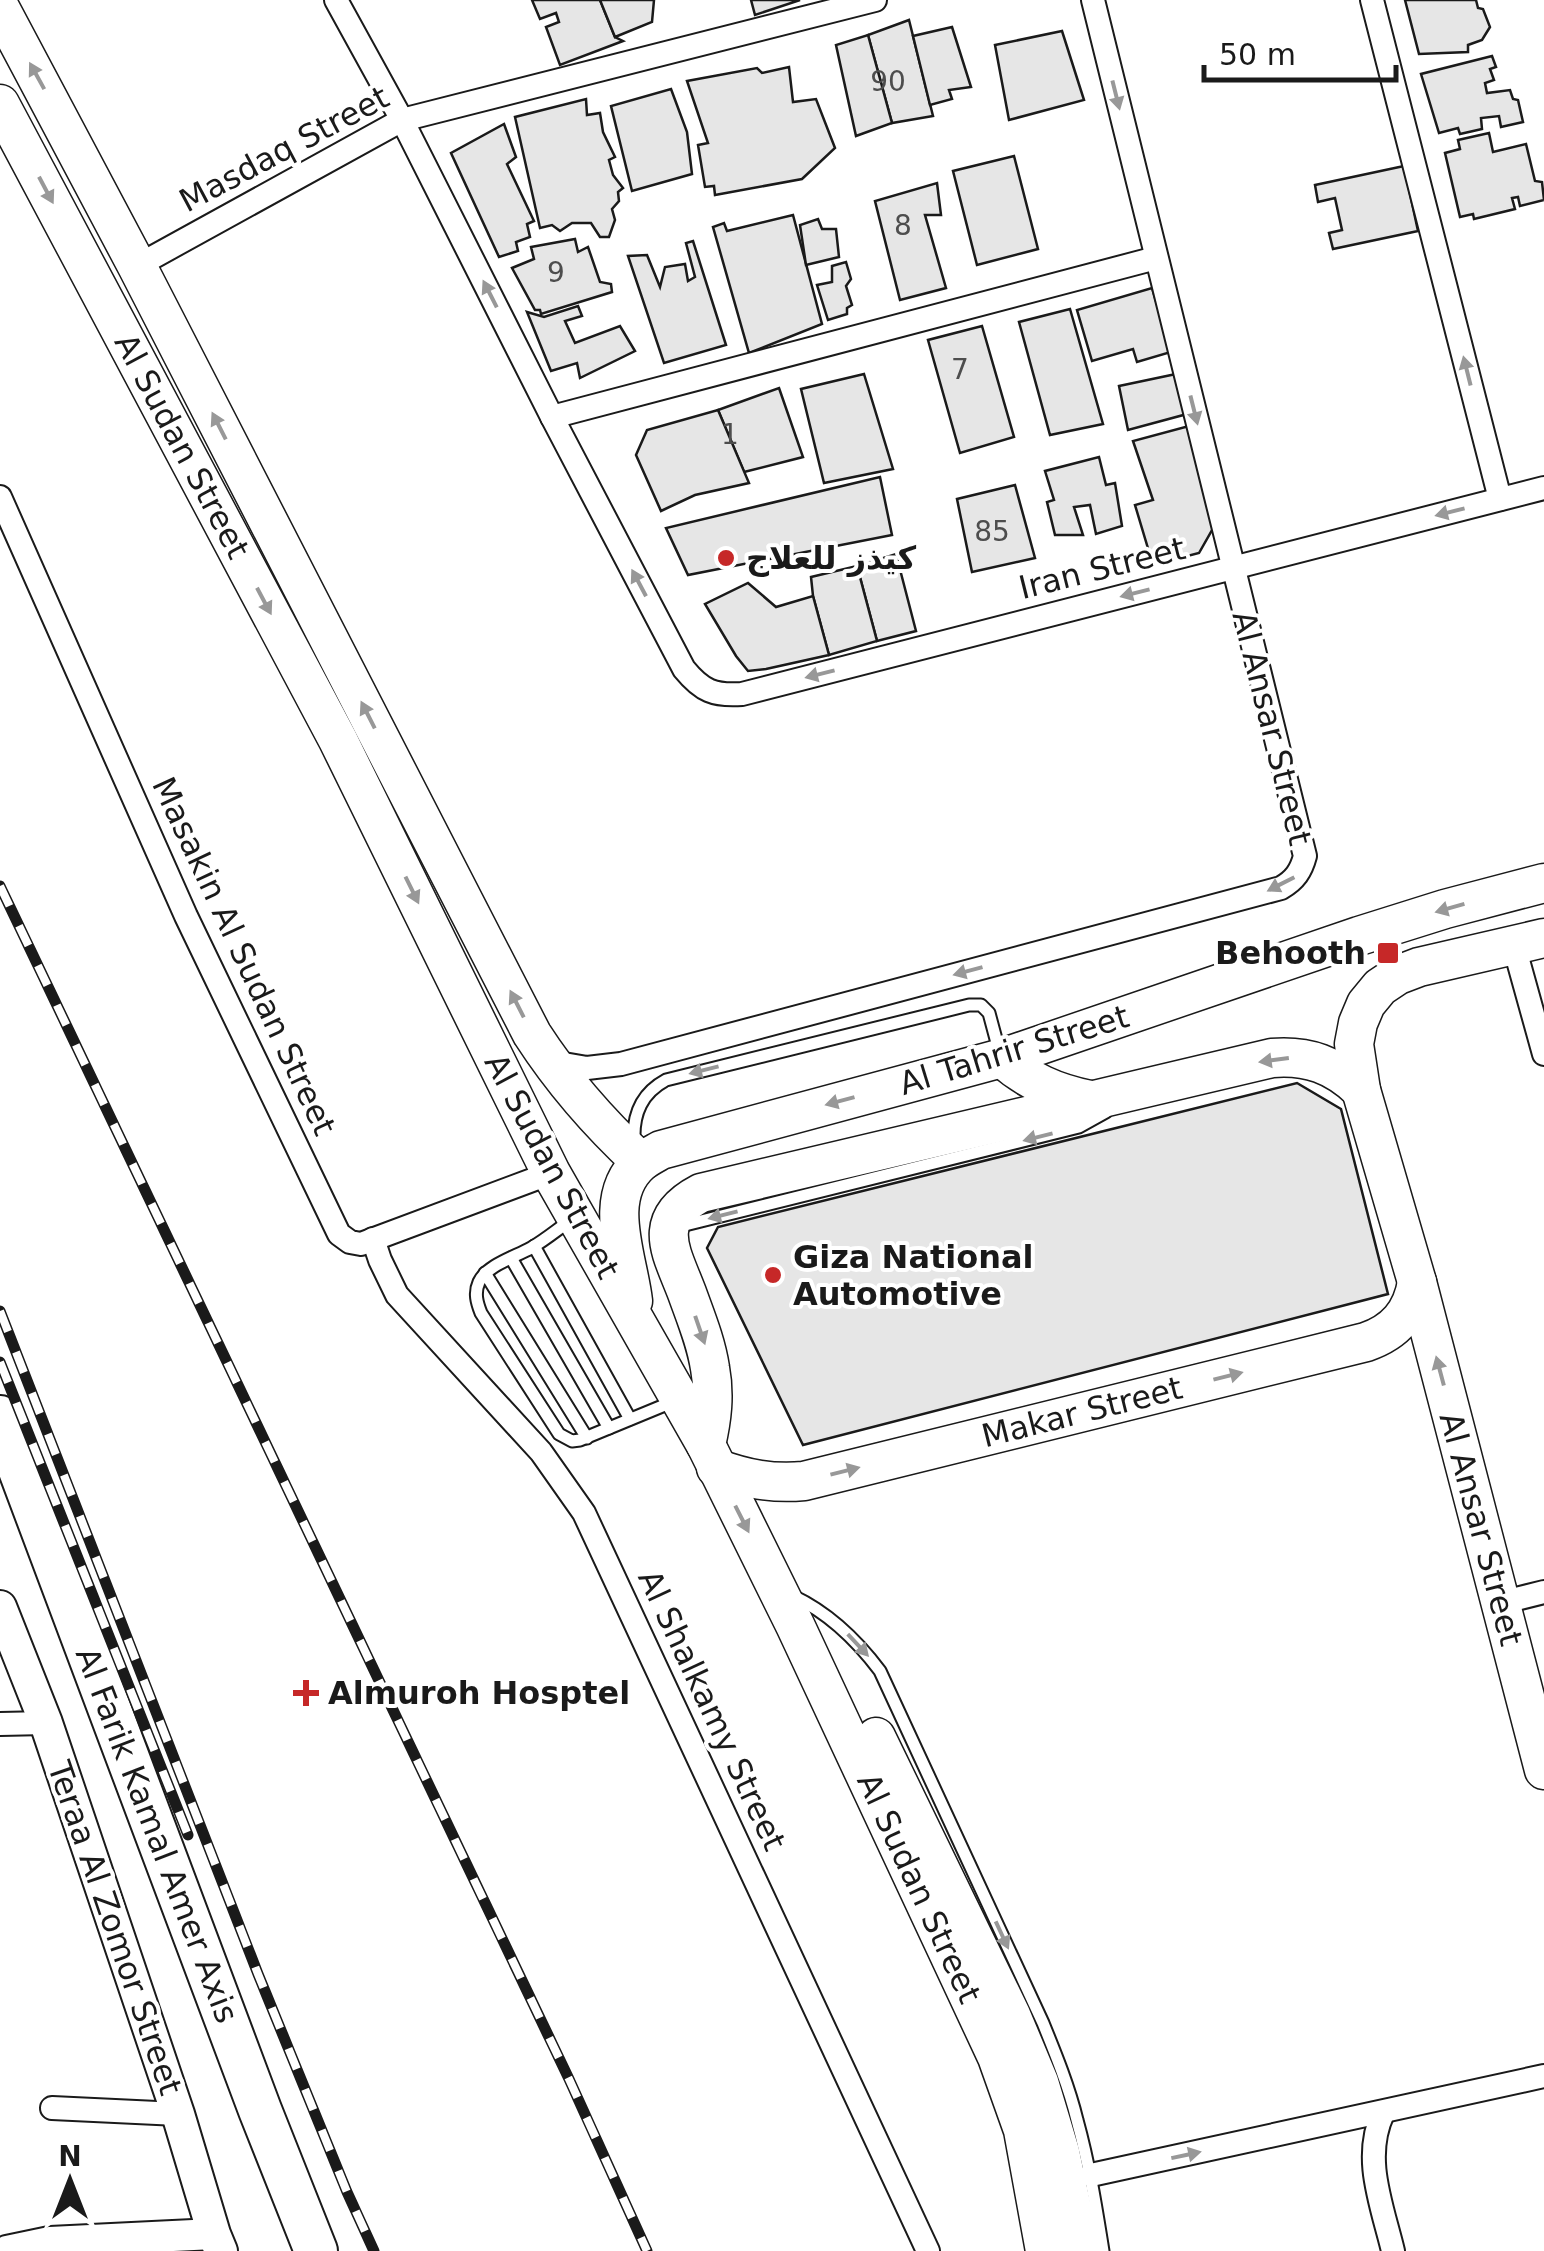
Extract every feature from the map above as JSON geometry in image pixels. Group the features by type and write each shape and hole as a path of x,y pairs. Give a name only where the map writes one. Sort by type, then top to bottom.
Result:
{"highway":[{"name":"Al Farik Kamal Amer Axis","path":"0,1417 316,2251"},
{"name":"Al Farik Kamal Amer Axis","path":"0,1487 285,2251"}],"main road":[{"name":"Al Sudan Street","path":"0,8 510,992 549,1061 592,1114 641,1162"},
{"name":"Al Sudan Street","path":"0,104 338,740 574,1218 680,1399 778,1590 1004,2075 1023,2130 1046,2251"},
{"name":"Al Tahrir Street","path":"641,1162 679,1144 1002,1058 1359,936 1544,883"},
{"path":"1359,936 1352,944 1352,954 1358,963 1368,966 1419,967 1529,942"},
{"name":"Al Ansar Street","path":"1419,967 1398,974 1366,1004 1354,1044 1361,1090 1417,1282 1544,1770"},
{"path":"1002,1058 1049,1089 1107,1097"},
{"name":"Al Tahrir Street","path":"635,1319 658,1288 681,1207 701,1194 835,1174 975,1140 1107,1097 1272,1058 1321,1062 1361,1090"},
{"path":"635,1319 619,1218 620,1198 628,1178 641,1162"},
{"path":"670,1241 710,1368 711,1457"},
{"name":"Makar Street","path":"711,1457 757,1481 804,1481 1366,1342 1391,1330 1401,1320 1415,1296 1417,1282"},
{"name":"Teraa Al Zomor Street","path":"0,1607 46,1723 218,2243"},
{"path":"795,1625 821,1642 842,1665 1017,2028 1052,2123 1081,2251"}],"street":[{"path":"336,0 402,120 552,417 1156,258"},
{"name":"Masdaq Street","path":"137,266 402,120 875,0"},
{"name":"Al Ansar Street","path":"549,1061 587,1068 621,1064 1282,888 1303,866 1305,856 1093,0"},
{"path":"1372,0 1500,500"},
{"name":"Iran Street","path":"552,417 684,669 709,692 726,695 1544,488"},
{"name":"Masakin Al Sudan Street","path":"0,496 186,916 339,1234 361,1244 373,1239"},
{"path":"1529,942 1544,1054"},
{"path":"373,1239 551,1173"},
{"name":"Al Shalkamy Street","path":"373,1239 388,1279 404,1304 542,1452 584,1513 928,2251"},
{"path":"1500,1603 1544,1592"},
{"path":"0,1724 46,1723"},
{"path":"1091,2175 1544,2076"},
{"path":"52,2108 178,2114"},
{"path":"1383,2112 1372,2156 1393,2251"},
{"path":"7,2251 50,2242 218,2243"}],"lane":[{"path":"641,1162 634,1136 636,1112 652,1087 666,1080 975,1004 989,1013 1002,1058"},
{"path":"574,1218 486,1273 476,1292 481,1313 558,1434 572,1441 680,1399"},
{"path":"534,1246 630,1420"},
{"path":"512,1258 610,1428"},
{"path":"486,1273 587,1438"},
{"path":"778,1590 828,1616 880,1671 1043,2024 1072,2102 1091,2175 1102,2251"}],"building":[{"path":"532,0 600,0 615,37 623,41 560,65 546,27 559,22 556,13 540,19"},
{"path":"600,0 654,0 652,22 615,37"},
{"path":"751,0 800,0 755,15"},
{"path":"1405,0 1476,0 1490,27 1482,40 1468,45 1468,52 1419,54"},
{"path":"909,20 933,116 892,123 868,35"},
{"path":"952,27 971,87 949,90 952,99 930,105 913,36"},
{"path":"1062,31 1084,100 1009,120 995,45"},
{"path":"868,35 892,123 856,136 836,45"},
{"path":"1492,56 1496,67 1490,69 1494,80 1485,83 1487,93 1510,90 1513,99 1518,100 1523,122 1501,127 1499,116 1481,118 1482,129 1460,134 1458,128 1439,133 1421,74"},
{"path":"789,67 793,102 816,99 835,148 802,179 715,195 714,186 705,187 698,145 708,143 687,81 757,68 762,73"},
{"path":"671,89 687,132 692,174 632,191 611,106"},
{"path":"586,99 587,115 600,113 603,132 615,157 609,160 613,175 623,188 612,209 615,220 609,237 600,237 591,223 572,223 560,231 552,225 540,228 515,117"},
{"path":"504,124 516,157 507,164 534,221 527,224 530,237 516,242 518,251 499,257 451,153"},
{"path":"1489,133 1493,152 1526,144 1535,181 1542,182 1544,200 1520,206 1518,197 1512,198 1515,209 1474,219 1473,214 1460,217 1445,153 1460,149 1458,140"},
{"path":"1014,156 1038,249 977,265 953,171"},
{"path":"1404,166 1418,231 1333,249 1329,233 1342,230 1335,198 1318,202 1315,185"},
{"path":"937,183 941,215 925,215 946,288 900,300 875,201"},
{"path":"793,215 822,324 749,353 713,227 724,223 727,231"},
{"path":"818,219 822,229 836,229 839,257 806,265 800,225"},
{"path":"575,239 578,252 588,247 600,282 611,284 612,292 541,314 512,268 534,259 531,247"},
{"path":"693,241 726,345 664,363 628,256 647,255 660,287 665,267 685,264 688,281 695,277 686,243"},
{"path":"846,262 851,279 846,286 852,305 847,314 828,320 817,285 832,282 832,266"},
{"path":"1152,288 1171,352 1137,362 1133,349 1092,361 1077,310"},
{"path":"578,306 582,316 565,321 575,343 620,326 635,351 580,378 577,363 551,371 527,312 544,317"},
{"path":"1070,309 1103,424 1050,435 1019,322"},
{"path":"982,326 1014,437 960,453 928,340"},
{"path":"864,374 893,469 824,483 801,389"},
{"path":"1176,374 1187,414 1128,430 1119,386"},
{"path":"779,388 803,457 744,472 718,410"},
{"path":"718,410 749,483 695,495 661,511 636,455 647,430"},
{"path":"1189,426 1216,523 1199,553 1153,565 1135,505 1153,500 1133,441"},
{"path":"1099,457 1106,485 1115,483 1122,526 1096,534 1090,505 1074,507 1083,535 1055,535 1047,502 1054,500 1045,471"},
{"path":"880,477 892,535 688,575 666,528"},
{"path":"1015,485 1035,558 972,572 957,499"},
{"path":"896,554 916,631 877,641 857,566"},
{"path":"857,566 877,641 829,655 811,577"},
{"path":"748,583 776,607 813,596 829,655 748,671 705,604"},
{"path":"1297,1083 1341,1109 1388,1294 803,1445 707,1248 718,1227"}],"railway":[{"path":"0,886 569,2079 647,2251"},
{"path":"0,1311 258,1974 374,2251"},
{"path":"0,1362 188,1835"}],"place":[{"name":"كيذز للعلاج","path":"726,558"},
{"name":"Behooth","path":"1388,953"},
{"name":"Giza National Automotive","path":"773,1275"},
{"name":"Almuroh Hosptel","path":"306,1693"}]}
